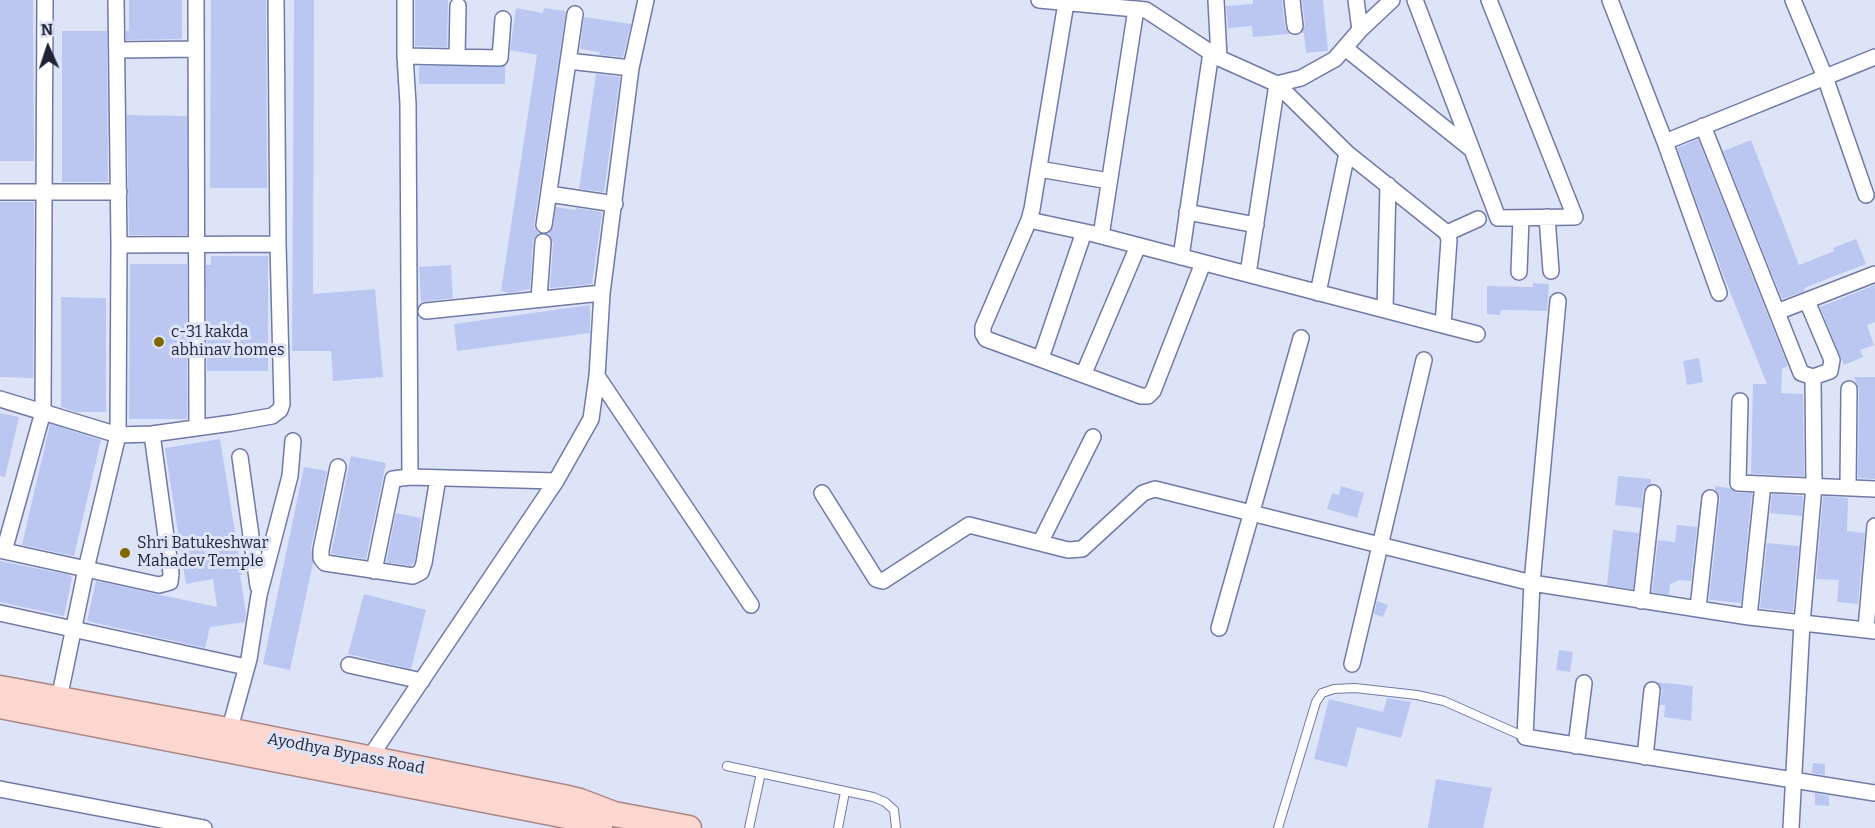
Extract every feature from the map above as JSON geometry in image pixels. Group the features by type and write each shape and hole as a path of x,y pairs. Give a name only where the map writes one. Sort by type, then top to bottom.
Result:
{"main road":[{"name":"Ayodhya Bypass Road","path":"0,688 56,708"},
{"name":"Ayodhya Bypass Road","path":"0,706 56,708 364,767 580,801 614,814 689,828"},
{"name":"Ayodhya Bypass Road","path":"364,767 577,818 600,828"}],"street":[{"path":"45,0 43,411 2,551 159,585 170,582 171,573 152,434"},
{"path":"56,708 118,435 119,192 116,0"},
{"path":"196,0 197,428"},
{"path":"0,399 118,435 152,434 197,428 272,416 280,410 282,404 276,0"},
{"path":"405,0 410,477"},
{"path":"364,767 556,481 591,418 597,375 602,292 631,68 646,0"},
{"path":"1039,0 1146,10 1215,55 1277,84 1347,153 1447,233 1449,240 1443,325"},
{"path":"1181,257 1215,55 1216,0"},
{"path":"1292,0 1295,26"},
{"path":"1356,0 1360,30"},
{"path":"1277,84 1301,78 1335,59 1360,30 1392,0"},
{"path":"1414,0 1498,218 1575,217 1489,0"},
{"path":"1610,0 1665,142 1719,293"},
{"path":"1793,0 1825,77 1866,195"},
{"path":"1066,3 1029,220 983,327 983,334 987,339 1141,396 1148,396 1153,391 1203,263"},
{"path":"457,57 458,6"},
{"path":"1101,236 1136,9"},
{"path":"544,225 575,14"},
{"path":"405,56 500,58 503,19"},
{"path":"1346,48 1472,150"},
{"path":"117,50 196,49"},
{"path":"1665,142 1875,57"},
{"path":"568,61 631,68"},
{"path":"1248,274 1277,84"},
{"path":"1703,126 1801,373 1813,377 1830,371 1833,360 1808,301"},
{"path":"1318,293 1347,153"},
{"path":"1039,169 1109,181"},
{"path":"1386,310 1388,185"},
{"path":"0,192 119,192"},
{"path":"549,194 615,204"},
{"path":"1187,212 1256,225"},
{"path":"1547,217 1551,271"},
{"path":"1519,272 1521,218"},
{"path":"1447,233 1478,219"},
{"path":"1029,220 1101,236 1477,334"},
{"path":"1041,358 1084,232"},
{"path":"539,299 543,242"},
{"path":"119,245 278,244"},
{"path":"1084,374 1138,246"},
{"path":"1777,312 1875,274"},
{"path":"426,311 602,292"},
{"path":"1558,301 1532,584 1525,737 1875,793"},
{"path":"1219,628 1301,338"},
{"path":"1352,664 1424,360"},
{"path":"597,375 751,605"},
{"path":"1791,828 1802,623 1814,486 1813,377"},
{"path":"1848,487 1849,389"},
{"path":"1740,401 1738,483 1875,489"},
{"path":"1040,543 1093,437"},
{"path":"227,740 246,667 259,595 290,477 293,441"},
{"path":"240,457 259,595"},
{"path":"338,467 321,558 324,563 413,576 422,572 438,478"},
{"path":"374,571 393,479 410,477 556,481"},
{"path":"1749,616 1763,484"},
{"path":"822,493 876,579 883,581 969,525 1068,550 1082,549 1143,493 1155,489 1532,584 1749,616 1870,630 1875,526"},
{"path":"1641,601 1653,493"},
{"path":"1698,608 1710,498"},
{"path":"0,613 246,667"},
{"path":"349,665 422,681"},
{"path":"1576,746 1584,683"},
{"path":"1645,757 1652,690"},
{"path":"0,789 204,828"}],"lane":[{"path":"1278,828 1316,702 1322,693 1334,688 1355,688 1444,700 1525,737"},
{"path":"727,766 885,802 894,810 896,828"},
{"path":"749,828 760,773"},
{"path":"838,828 845,792"}],"building":[{"path":"0,0 33,0 34,161 0,161"},
{"path":"129,0 182,0 182,39 126,40 126,31 129,31"},
{"path":"211,0 266,0 267,188 210,188"},
{"path":"294,0 314,0 313,294 375,289 383,377 333,381 331,351 292,351"},
{"path":"415,0 448,0 447,47 415,46"},
{"path":"1253,0 1282,0 1285,27 1290,34 1253,37 1252,26 1228,28 1226,6 1253,4"},
{"path":"1302,0 1323,0 1328,51 1306,53 1304,33 1301,33 1305,25"},
{"path":"516,8 543,13 544,8 566,11 534,224 539,233 533,241 530,289 510,293 501,291 537,55 510,50"},
{"path":"584,17 631,24 623,57 599,55 600,52 580,49"},
{"path":"62,31 107,31 108,182 62,182"},
{"path":"419,66 505,66 505,84 419,84"},
{"path":"596,74 620,77 604,192 579,189"},
{"path":"127,115 187,116 187,235 129,235"},
{"path":"1698,139 1788,366 1782,369 1781,393 1803,394 1804,476 1751,474 1753,384 1767,384 1724,277 1677,148"},
{"path":"1751,140 1799,265 1856,239 1866,264 1782,299 1723,151"},
{"path":"0,202 34,202 33,378 0,377"},
{"path":"556,207 576,210 576,208 602,214 592,284 550,288 553,243 548,234 553,227"},
{"path":"211,256 268,256 268,371 207,371 206,265 211,265"},
{"name":"c-31 kakda abhinav homes","path":"130,264 187,264 187,419 129,419"},
{"path":"451,265 453,298 421,302 419,267"},
{"path":"1533,283 1549,284 1547,311 1501,310 1500,315 1487,314 1487,286 1533,287"},
{"path":"1875,285 1875,322 1867,325 1874,345 1860,350 1863,357 1844,365 1820,307"},
{"path":"61,297 106,298 106,412 76,412 61,407"},
{"path":"590,305 590,333 457,351 454,324"},
{"path":"1699,358 1703,382 1687,385 1683,361"},
{"path":"1854,377 1875,377 1875,479 1858,478 1859,389"},
{"path":"0,413 19,417 5,477 0,476"},
{"path":"50,424 101,440 74,556 22,545"},
{"path":"220,439 242,575 240,575 246,613 245,622 210,627 205,648 87,621 96,581 217,607 213,579 186,584 165,448"},
{"path":"351,456 386,463 366,559 331,554"},
{"path":"304,467 327,471 311,548 313,563 290,670 263,664"},
{"path":"1618,476 1651,479 1651,484 1643,491 1642,508 1615,505"},
{"path":"1341,486 1364,493 1357,518 1327,509 1332,493 1339,495"},
{"path":"1715,486 1730,488 1737,493 1752,493 1741,603 1709,600 1720,499"},
{"path":"1772,494 1803,496 1802,516 1770,513"},
{"path":"1823,496 1848,498 1847,531 1865,533 1858,604 1837,602 1839,580 1816,579"},
{"path":"396,513 421,518 415,561 411,566 386,562"},
{"path":"1677,525 1697,527 1691,581 1679,580 1670,584 1669,595 1652,592 1658,540 1675,542"},
{"path":"1613,530 1639,533 1633,589 1607,585"},
{"path":"1767,543 1799,546 1793,612 1760,608"},
{"path":"0,561 70,575 72,578 64,616 0,602"},
{"path":"364,594 426,610 411,669 348,654"},
{"path":"1377,601 1388,605 1383,617 1374,614"},
{"path":"1559,650 1573,652 1570,672 1556,670"},
{"path":"1657,682 1693,686 1691,721 1664,717 1665,705 1660,705 1662,690"},
{"path":"1387,698 1411,702 1401,738 1357,727 1347,767 1314,759 1329,699 1383,712"},
{"path":"1813,763 1825,764 1825,775 1812,773"},
{"path":"1436,779 1492,788 1483,828 1428,828"},
{"path":"1815,793 1829,796 1829,806 1815,805"}],"place":[{"name":"c-31 kakda abhinav homes","path":"159,342"},
{"name":"Shri Batukeshwar Mahadev Temple","path":"125,553"}]}
